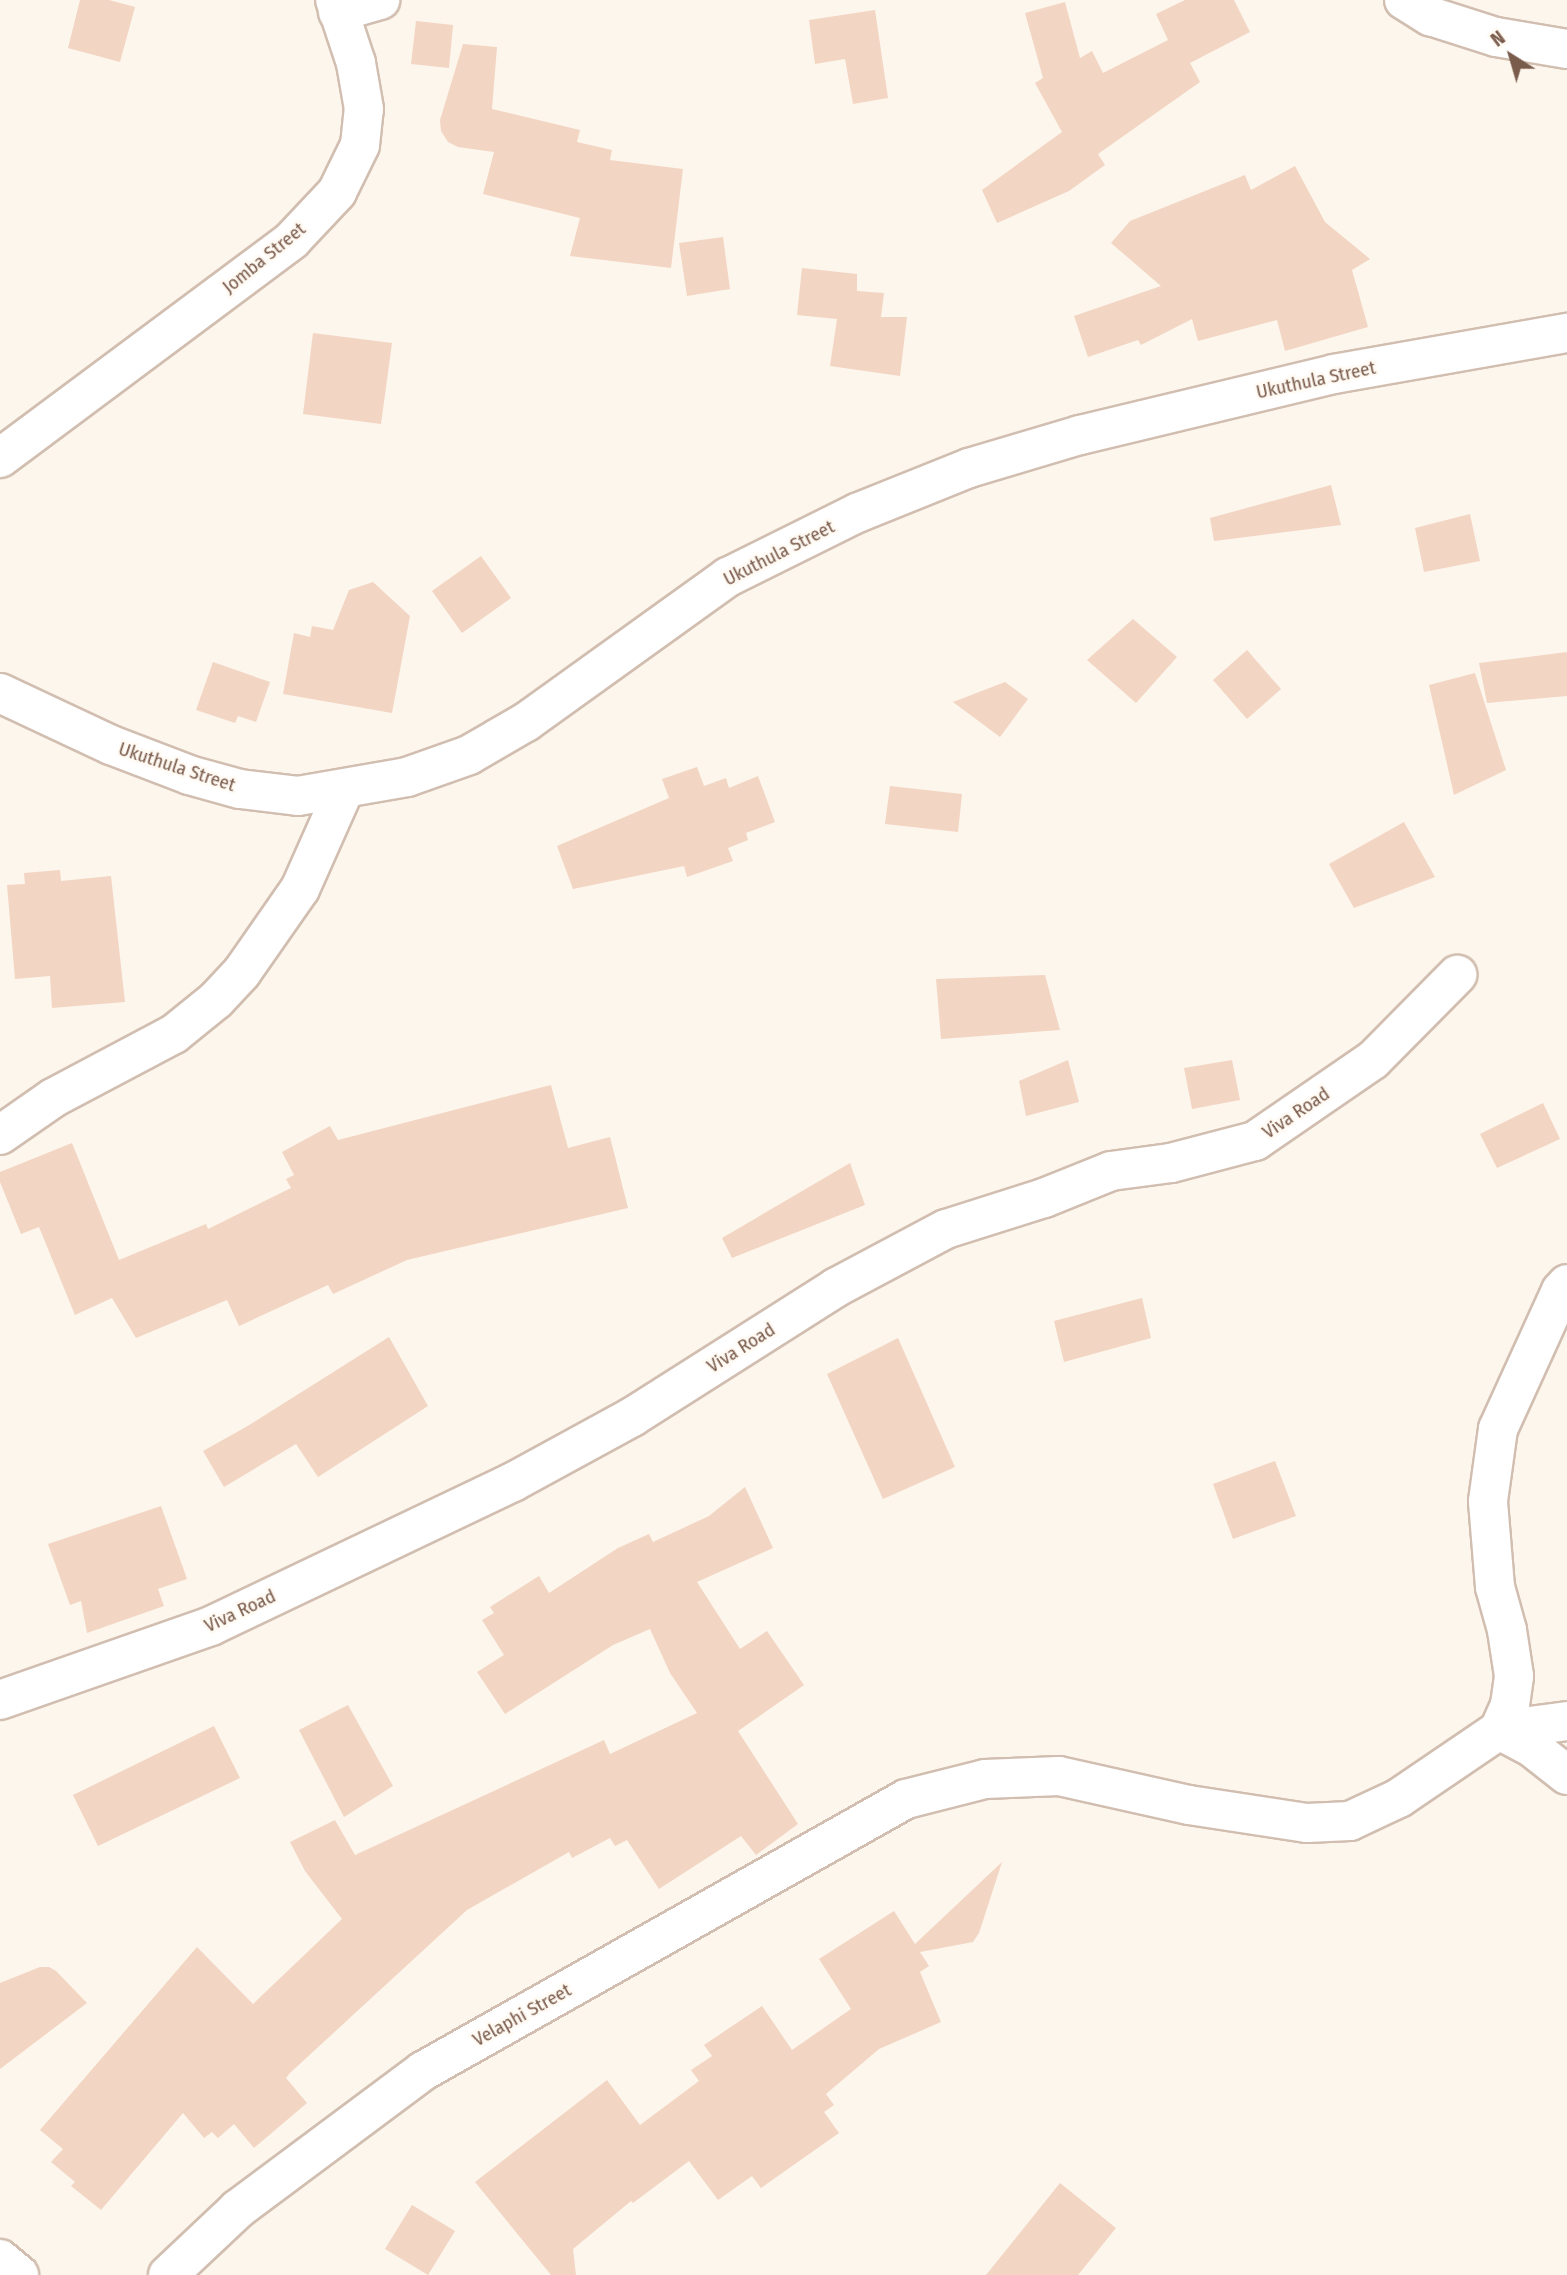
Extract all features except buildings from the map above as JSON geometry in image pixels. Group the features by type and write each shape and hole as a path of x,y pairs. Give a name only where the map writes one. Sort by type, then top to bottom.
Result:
{"street":[{"name":"Jomba Street","path":"0,458 292,240 337,192 360,145 364,109 356,64 336,6 380,0"},
{"path":"1404,0 1430,16 1496,37 1567,49"},
{"name":"Ukuthula Street","path":"0,693 111,745 189,775 240,789 299,796 407,777 469,755 526,722 728,577 857,513 969,468 1080,435 1334,374 1567,333"},
{"path":"0,1135 53,1098 174,1034 216,1000 242,972 300,889 344,790"},
{"name":"Viva Road","path":"0,1700 211,1626 513,1482 632,1417 835,1288 946,1229 1044,1198 1111,1171 1171,1163 1255,1141 1373,1060 1457,975"},
{"path":"1499,1730 1510,1705 1514,1676 1507,1630 1494,1587 1488,1501 1499,1429 1560,1291 1567,1284"},
{"path":"1499,1730 1567,1721"},
{"path":"1499,1730 1534,1749 1567,1775"},
{"name":"Velaphi Street","path":"168,2275 238,2209 423,2071 906,1799 985,1779 1059,1776 1202,1807 1307,1823 1350,1821 1399,1798 1499,1730"},
{"path":"0,2259 19,2275"}]}
